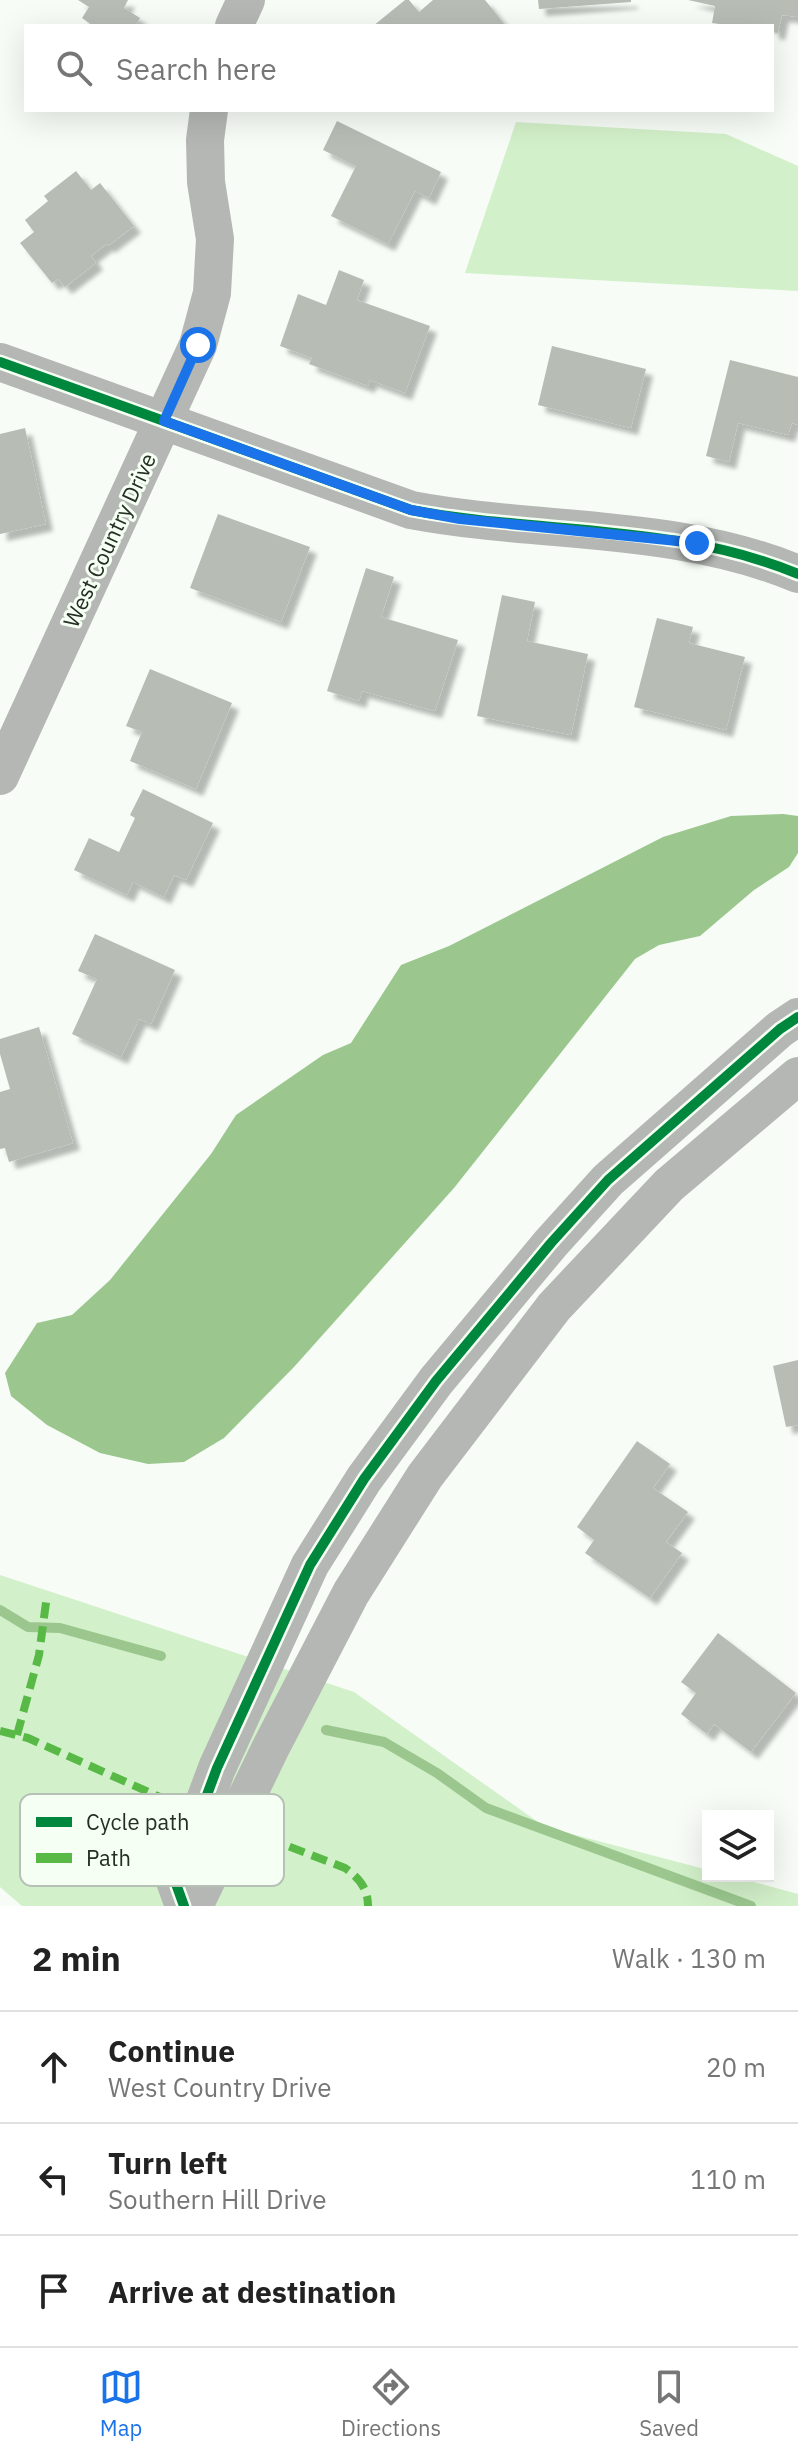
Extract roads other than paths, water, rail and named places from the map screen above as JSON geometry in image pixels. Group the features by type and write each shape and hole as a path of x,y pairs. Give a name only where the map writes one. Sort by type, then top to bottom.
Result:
{"street":[{"path":"235,24 246,0"},
{"name":"West Country Drive","path":"0,776 198,345 212,293 215,239 206,182 205,140 209,112"},
{"path":"0,362 411,510 460,519 697,543 765,561 798,574"},
{"path":"207,1794 310,1565 364,1479 446,1369 608,1180 769,1038 798,1017"},
{"path":"248,1794 351,1593 425,1476 554,1307 669,1185 798,1076"},
{"path":"177,1886 184,1906"},
{"path":"194,1906 204,1886"}],"waterway":[{"path":"0,1610 28,1627 60,1628 161,1656"},
{"path":"326,1730 384,1742 437,1773 486,1808 751,1906"}]}
